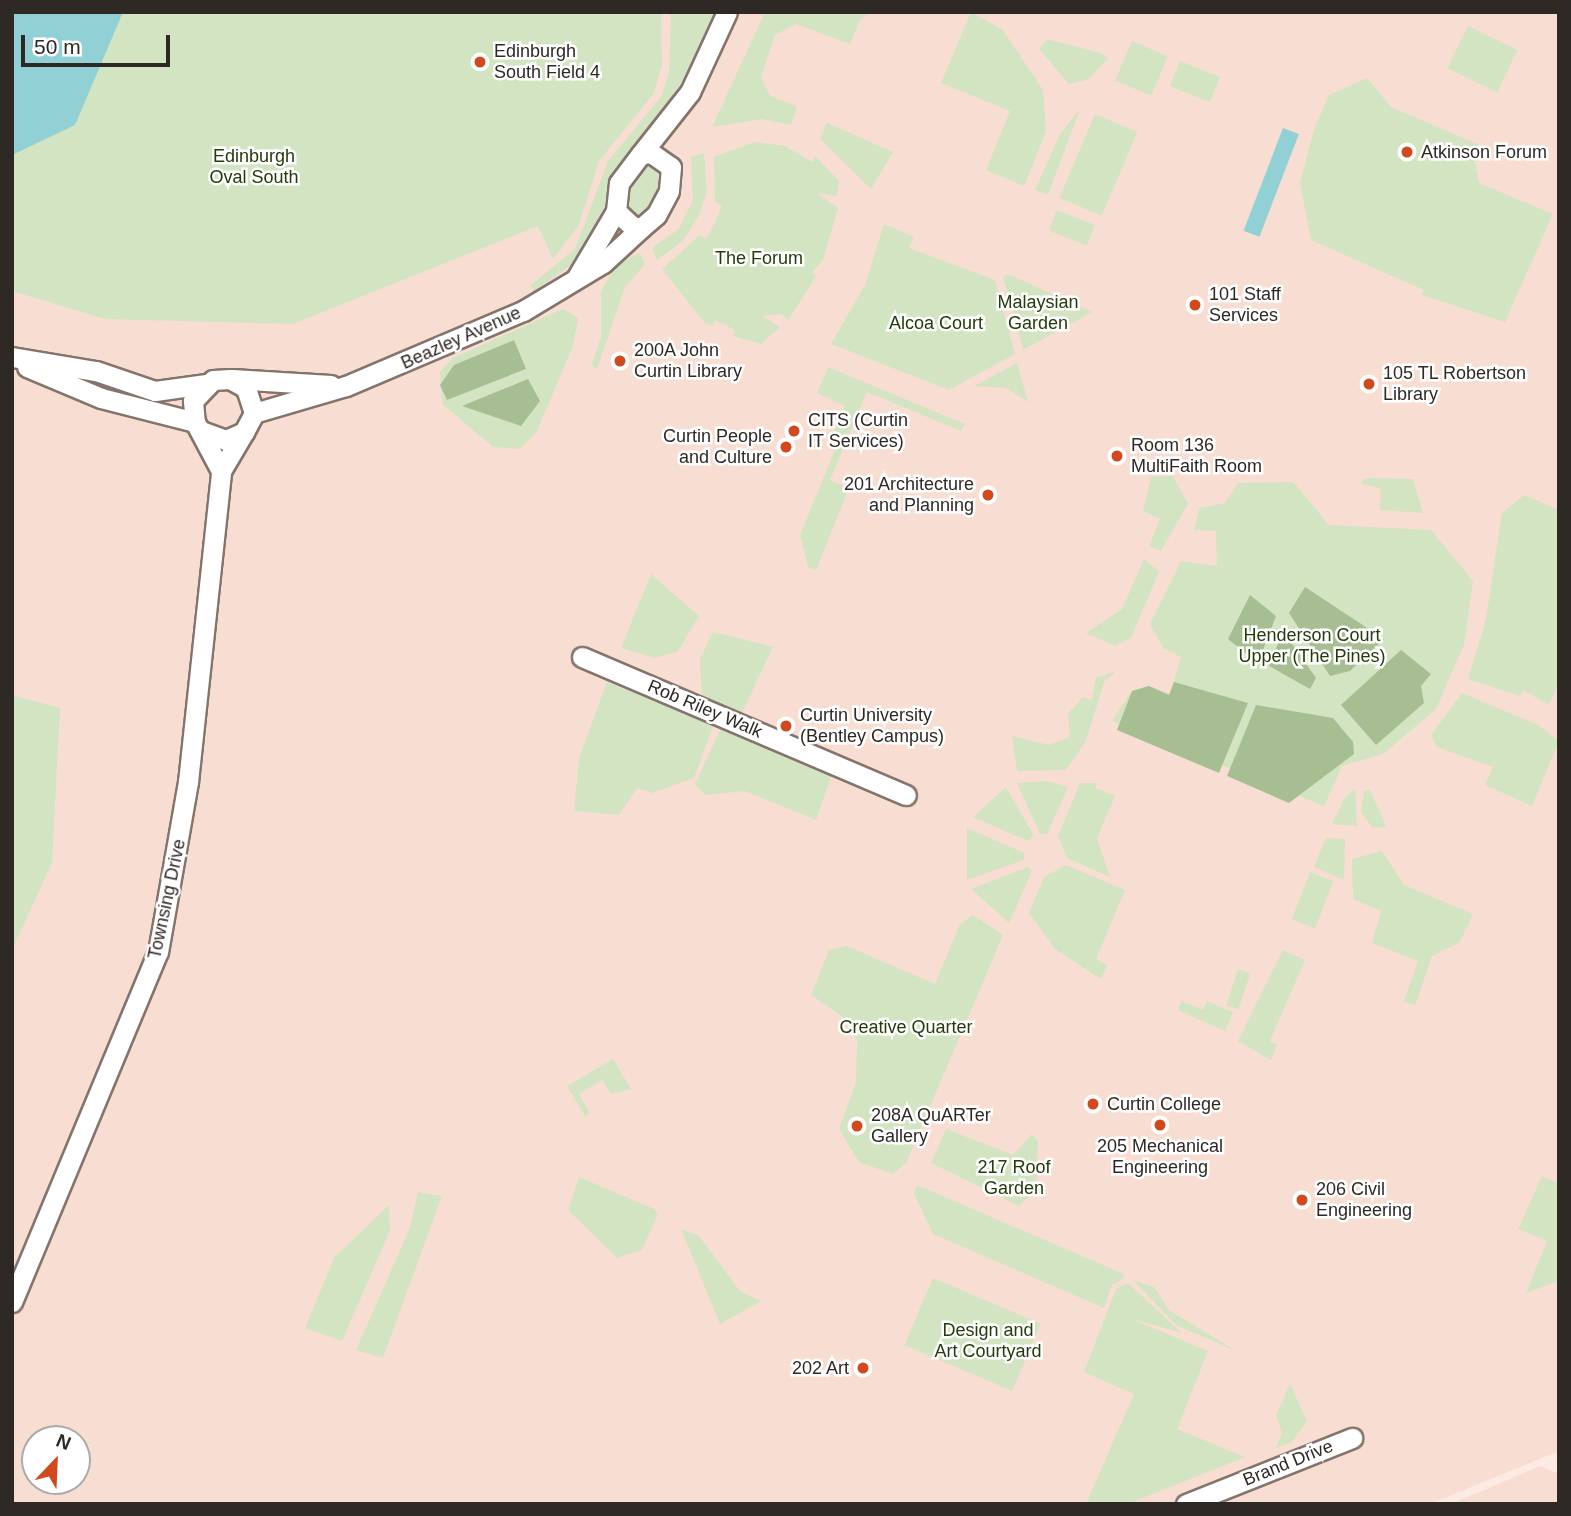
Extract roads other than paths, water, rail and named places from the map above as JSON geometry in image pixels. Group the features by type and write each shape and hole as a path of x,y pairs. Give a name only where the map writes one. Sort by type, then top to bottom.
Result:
{"street":[{"name":"Beazley Avenue","path":"573,284 616,211 619,183 678,111 727,12"},
{"name":"Beazley Avenue","path":"254,412 346,386 573,284 641,228 665,202 678,111"},
{"path":"641,154 659,155 671,167"},
{"path":"616,211 622,222 641,228"},
{"path":"12,358 96,371 155,391 230,379 246,388 254,412 244,432 226,440 198,426 101,398 12,358"},
{"name":"Beazley Avenue","path":"230,379 346,386"},
{"path":"205,384 193,401 198,426 221,471"},
{"name":"Townsing Drive","path":"12,1302 158,952 188,782 221,471 244,432"},
{"name":"Rob Riley Walk","path":"582,657 906,795"},
{"name":"Brand Drive","path":"1186,1504 1352,1438"}],"water":[{"path":"12,12 123,12 75,125 12,155"},
{"path":"1283,128 1299,134 1259,237 1244,231"}],"place":[{"name":"Edinburgh South Field 4","path":"480,62"},
{"name":"Atkinson Forum","path":"1407,152"},
{"name":"101 Staff Services","path":"1195,305"},
{"name":"200A John Curtin Library","path":"620,361"},
{"name":"105 TL Robertson Library","path":"1369,384"},
{"name":"CITS (Curtin IT Services)","path":"794,431"},
{"name":"Curtin People and Culture","path":"786,447"},
{"name":"Room 136 MultiFaith Room","path":"1117,456"},
{"name":"201 Architecture and Planning","path":"988,495"},
{"name":"Curtin University (Bentley Campus)","path":"786,726"},
{"name":"Curtin College","path":"1093,1104"},
{"name":"205 Mechanical Engineering","path":"1160,1125"},
{"name":"208A QuARTer Gallery","path":"857,1126"},
{"name":"206 Civil Engineering","path":"1302,1200"},
{"name":"202 Art","path":"863,1368"}],"park label":[{"name":"Edinburgh Oval South","path":"254,167"},
{"name":"The Forum","path":"759,258"},
{"name":"Malaysian Garden","path":"1038,313"},
{"name":"Alcoa Court","path":"936,323"},
{"name":"Henderson Court Upper (The Pines)","path":"1312,646"},
{"name":"Creative Quarter","path":"906,1027"},
{"name":"217 Roof Garden","path":"1014,1178"},
{"name":"Design and Art Courtyard","path":"988,1341"}]}
